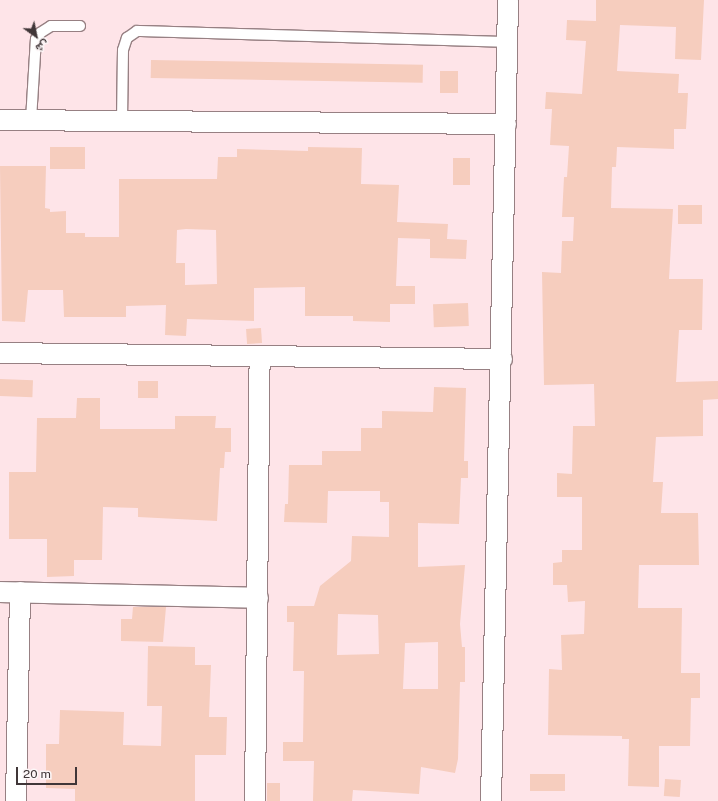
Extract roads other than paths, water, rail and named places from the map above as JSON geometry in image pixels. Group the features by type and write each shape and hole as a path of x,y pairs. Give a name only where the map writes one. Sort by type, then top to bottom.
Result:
{"street":[{"path":"491,801 502,359 508,0"},
{"path":"0,120 506,124"},
{"path":"0,354 502,359"},
{"path":"256,801 260,356"},
{"path":"0,592 258,598"},
{"path":"16,801 20,592"}],"lane":[{"path":"30,120 36,39 40,33 51,26 80,26"},
{"path":"122,121 123,50 128,38 137,31 507,42"}]}
